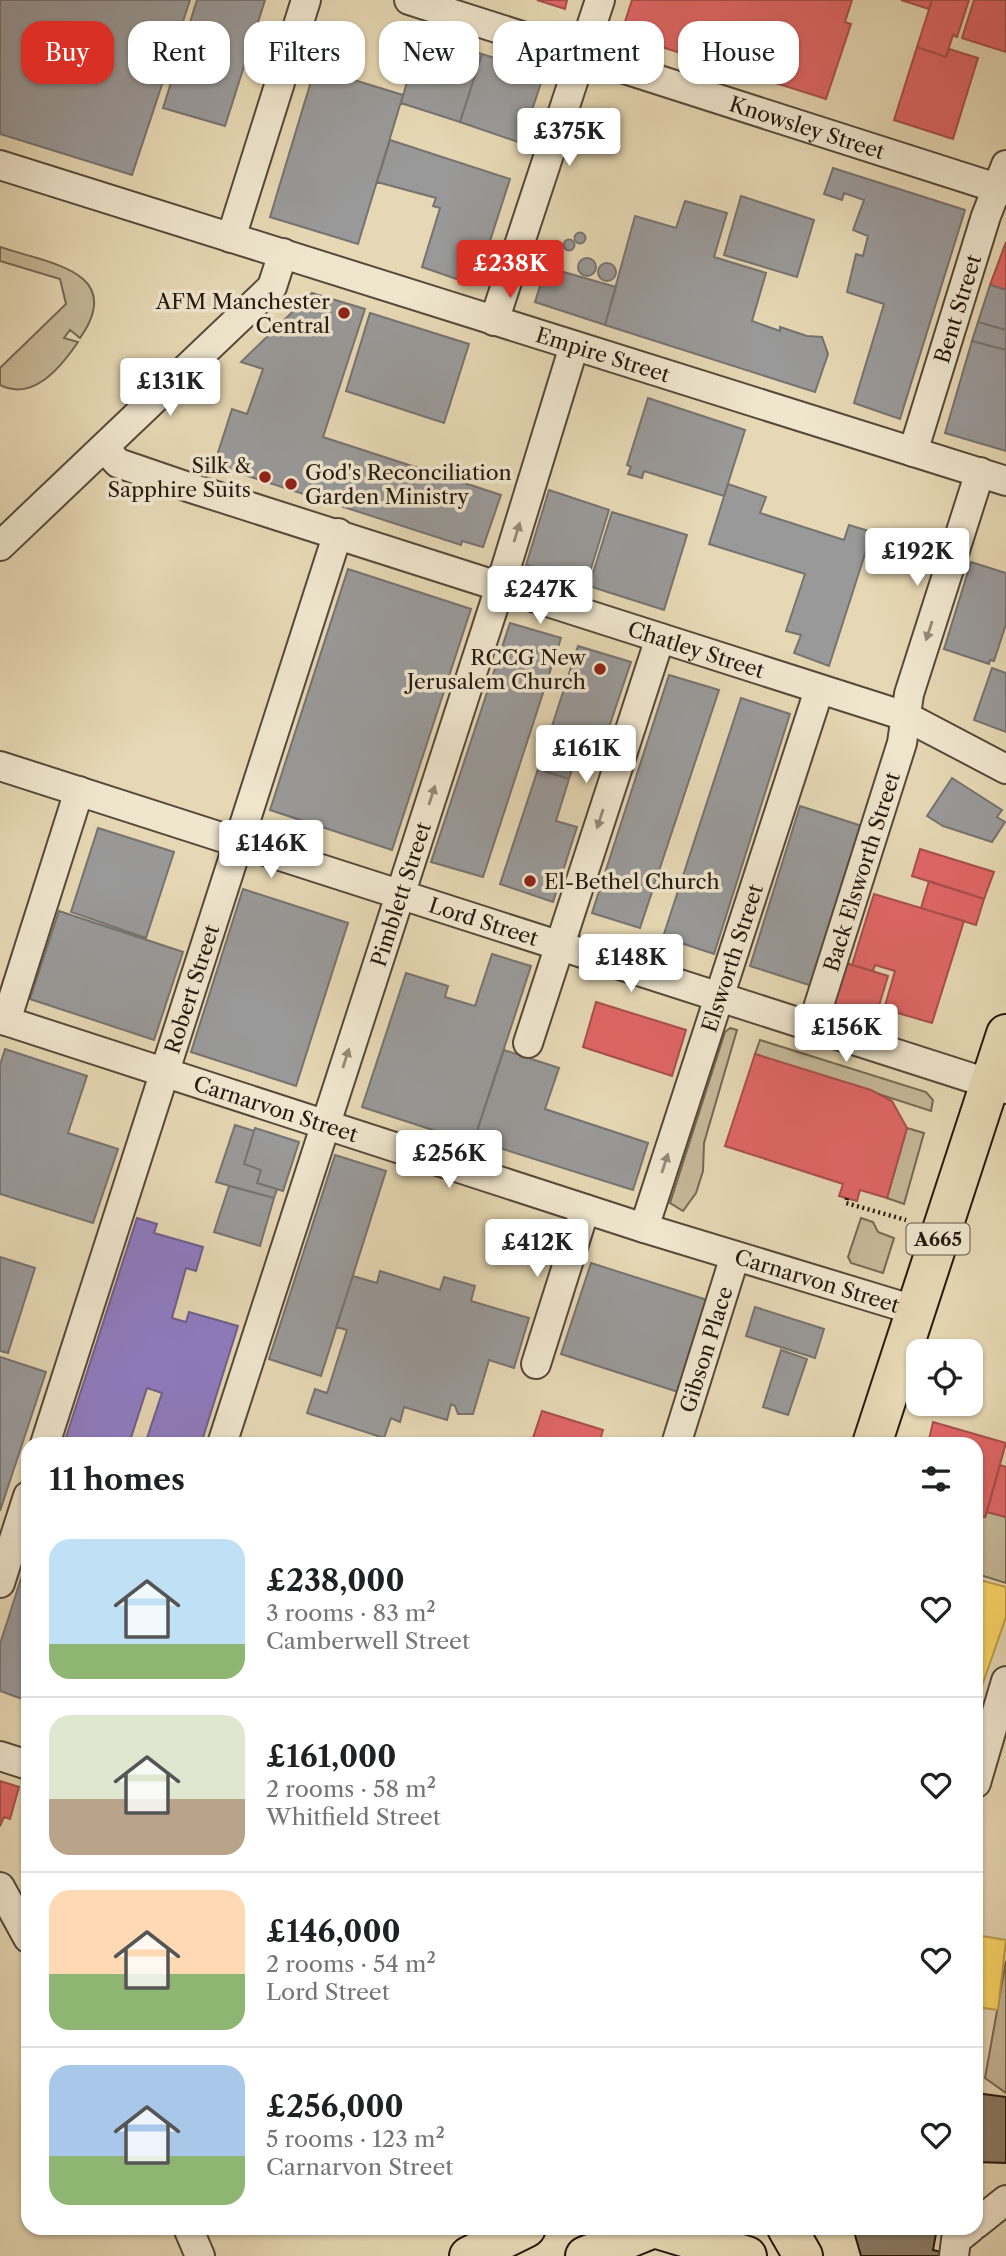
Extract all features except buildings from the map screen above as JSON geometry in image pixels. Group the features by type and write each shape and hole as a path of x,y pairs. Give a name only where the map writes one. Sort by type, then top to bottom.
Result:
{"highway":[{"name":"A665","path":"874,1437 914,1310 998,1087 1006,1034"},
{"path":"469,2256 512,2235"},
{"path":"585,2256 637,2235"},
{"path":"677,2235 747,2256"},
{"path":"791,2235 803,2256"}],"street":[{"path":"231,239 306,0"},
{"name":"Knowsley Street","path":"409,0 493,26"},
{"path":"593,21 600,0"},
{"name":"Knowsley Street","path":"664,79 1003,182"},
{"path":"494,321 572,84"},
{"name":"Empire Street","path":"0,165 1006,481"},
{"name":"Bent Street","path":"913,452 1003,182"},
{"path":"0,546 272,287 284,253"},
{"name":"Pimblett Street","path":"224,1437 499,587 574,346"},
{"name":"Chatley Street","path":"104,448 118,463 905,716 1006,769"},
{"name":"Back Elsworth Street","path":"811,1027 902,743 909,694 979,472"},
{"name":"Robert Street","path":"47,1437 338,533"},
{"path":"528,1043 660,638"},
{"name":"Elsworth Street","path":"644,1228 819,690"},
{"name":"Lord Street","path":"0,766 998,1087"},
{"path":"3,1020 79,791"},
{"name":"Carnarvon Street","path":"3,1020 325,1122 644,1228 914,1310"},
{"path":"536,1364 586,1209"},
{"name":"Gibson Place","path":"678,1437 735,1256"},
{"path":"0,1583 21,1518"},
{"path":"983,1759 1006,1681"},
{"path":"0,1756 21,1763"},
{"path":"0,1886 21,1925"},
{"path":"983,2221 1006,2200"},
{"path":"191,2235 200,2256"}],"path":[{"path":"847,1198 845,1203 906,1220"}],"shaded area":[{"path":"0,247 75,273 88,284 94,298 92,316 80,338 70,330 64,338 78,342 71,352 45,379 24,389 0,385 0,368 66,304 60,279 0,261"},
{"path":"730,1028 737,1030 704,1143 703,1171 696,1193 683,1211 670,1203 725,1032"},
{"path":"760,1040 926,1092 933,1100 931,1111 755,1054"},
{"path":"907,1128 924,1133 904,1204 887,1198"},
{"path":"861,1218 873,1222 878,1232 894,1238 883,1273 851,1263 848,1257"},
{"path":"987,1512 1006,1517 1006,1583 983,1576 983,1516"},
{"path":"1006,1961 1006,2093 985,2078"}],"place":[{"name":"AFM Manchester Central","path":"344,313"},
{"name":"Silk & Sapphire Suits","path":"265,477"},
{"name":"God's Reconciliation Garden Ministry","path":"291,484"},
{"name":"RCCG New Jerusalem Church","path":"600,669"},
{"name":"El-Bethel Church","path":"530,881"}]}
